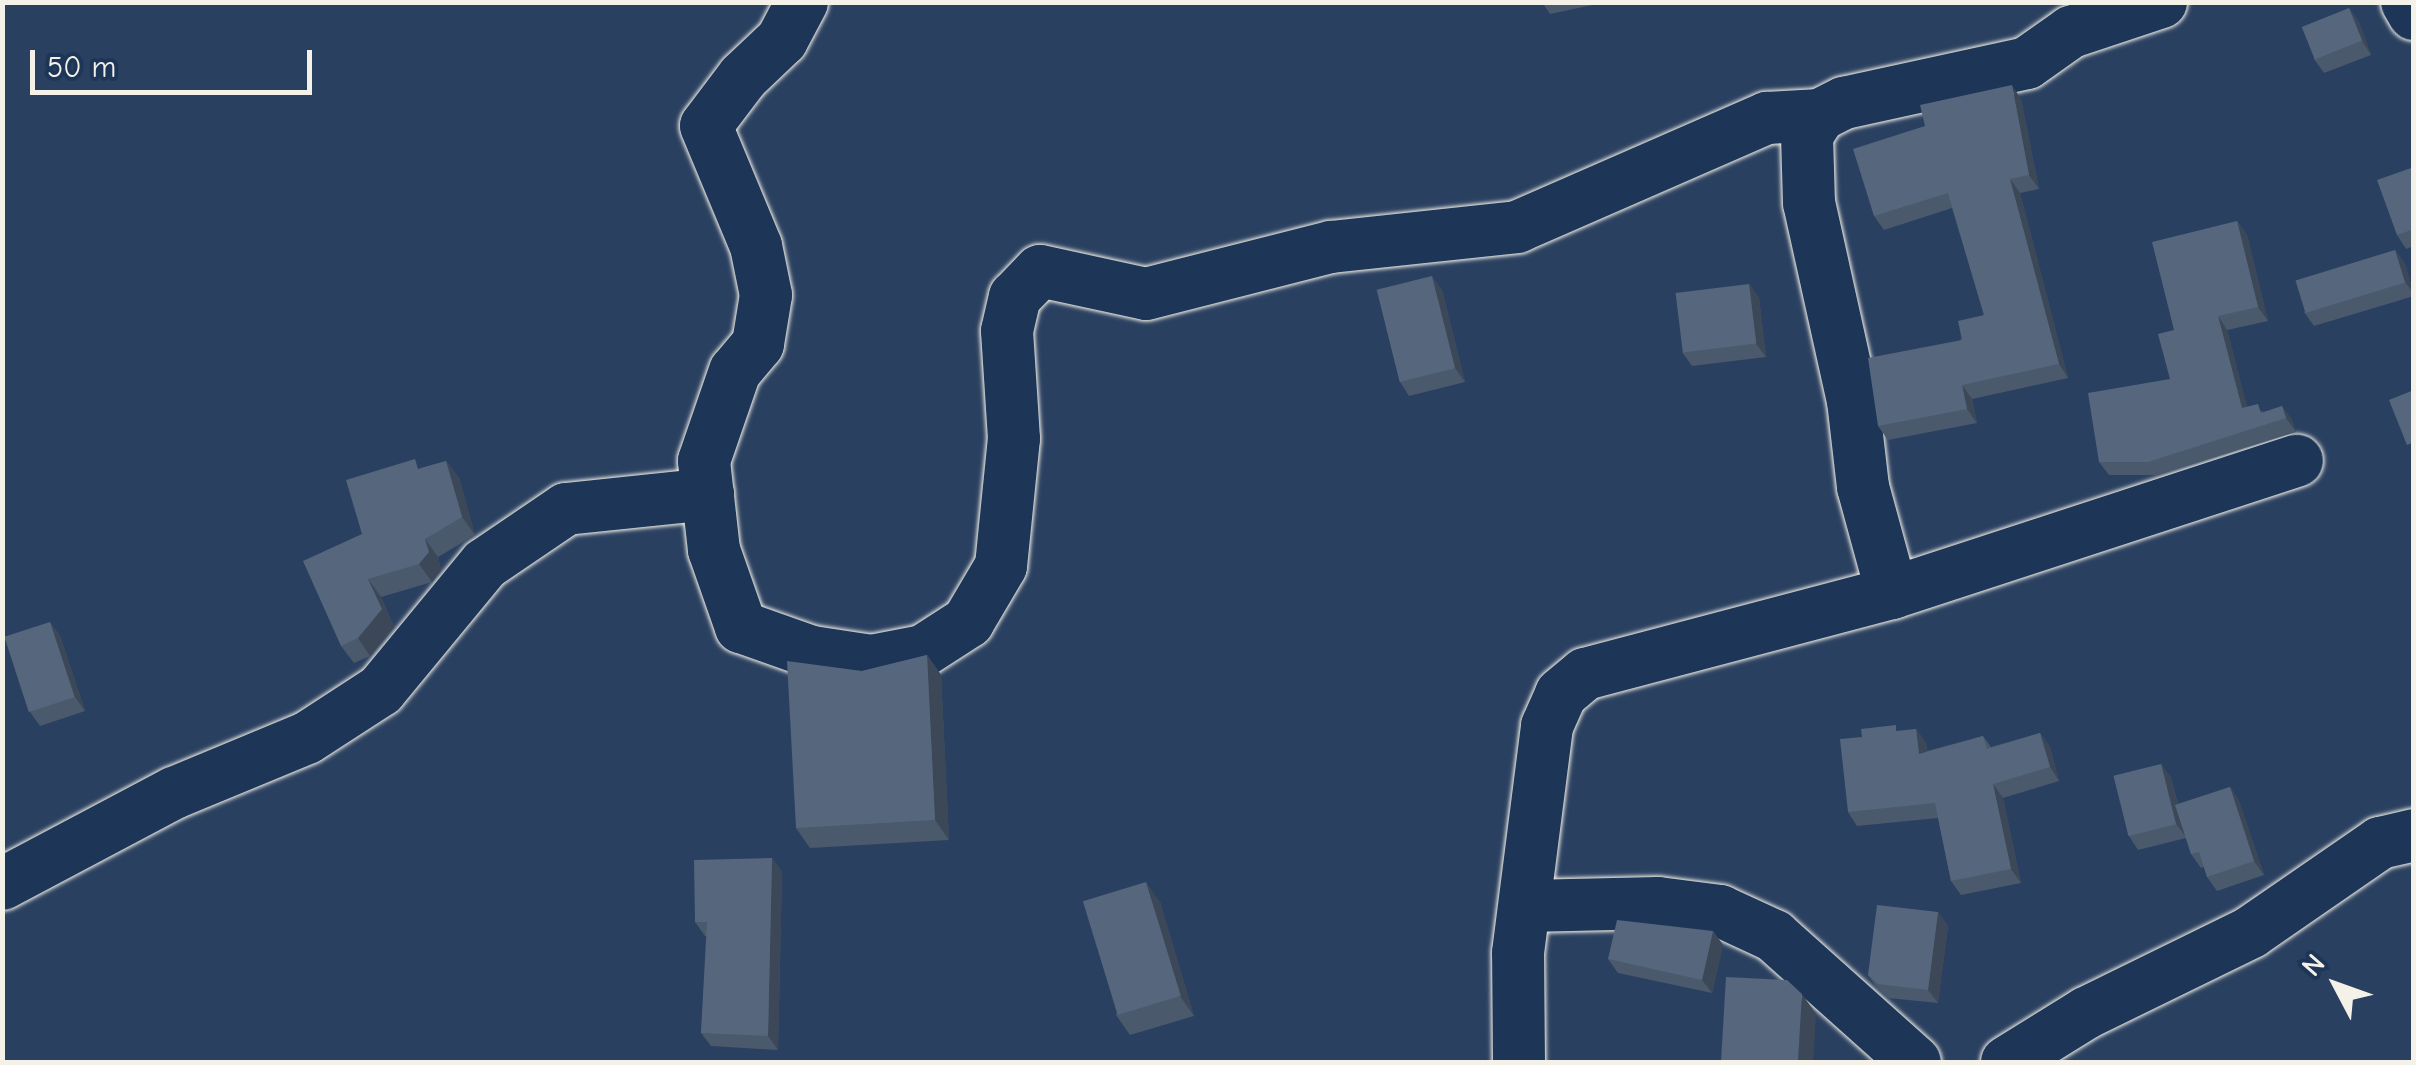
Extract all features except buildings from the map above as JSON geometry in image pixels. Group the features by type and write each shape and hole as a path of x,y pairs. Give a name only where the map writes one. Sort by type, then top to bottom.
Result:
{"street":[{"path":"802,2 782,40 743,76 706,126 756,246 766,295 758,344 735,372 704,461 714,550 741,626 812,652 871,661 923,650 968,622 1001,566 1014,440 1007,331 1015,297 1040,271 1146,294 1331,247 1517,227 1767,118 1820,115 1844,104 2027,64 2072,32 2161,2"},
{"path":"2407,2 2414,14"},
{"path":"1820,115 1807,135 1810,204 1853,401 1864,487 1892,593"},
{"path":"1519,1062 1517,971 1547,726 1561,694 1585,674 1892,593 2297,461"},
{"path":"2,884 174,793 306,738 381,690 485,564 566,509 708,494"},
{"path":"2008,1062 2086,1013 2250,932 2380,844 2414,836"},
{"path":"1527,906 1658,903 1720,911 1774,936 1915,1062"}]}
